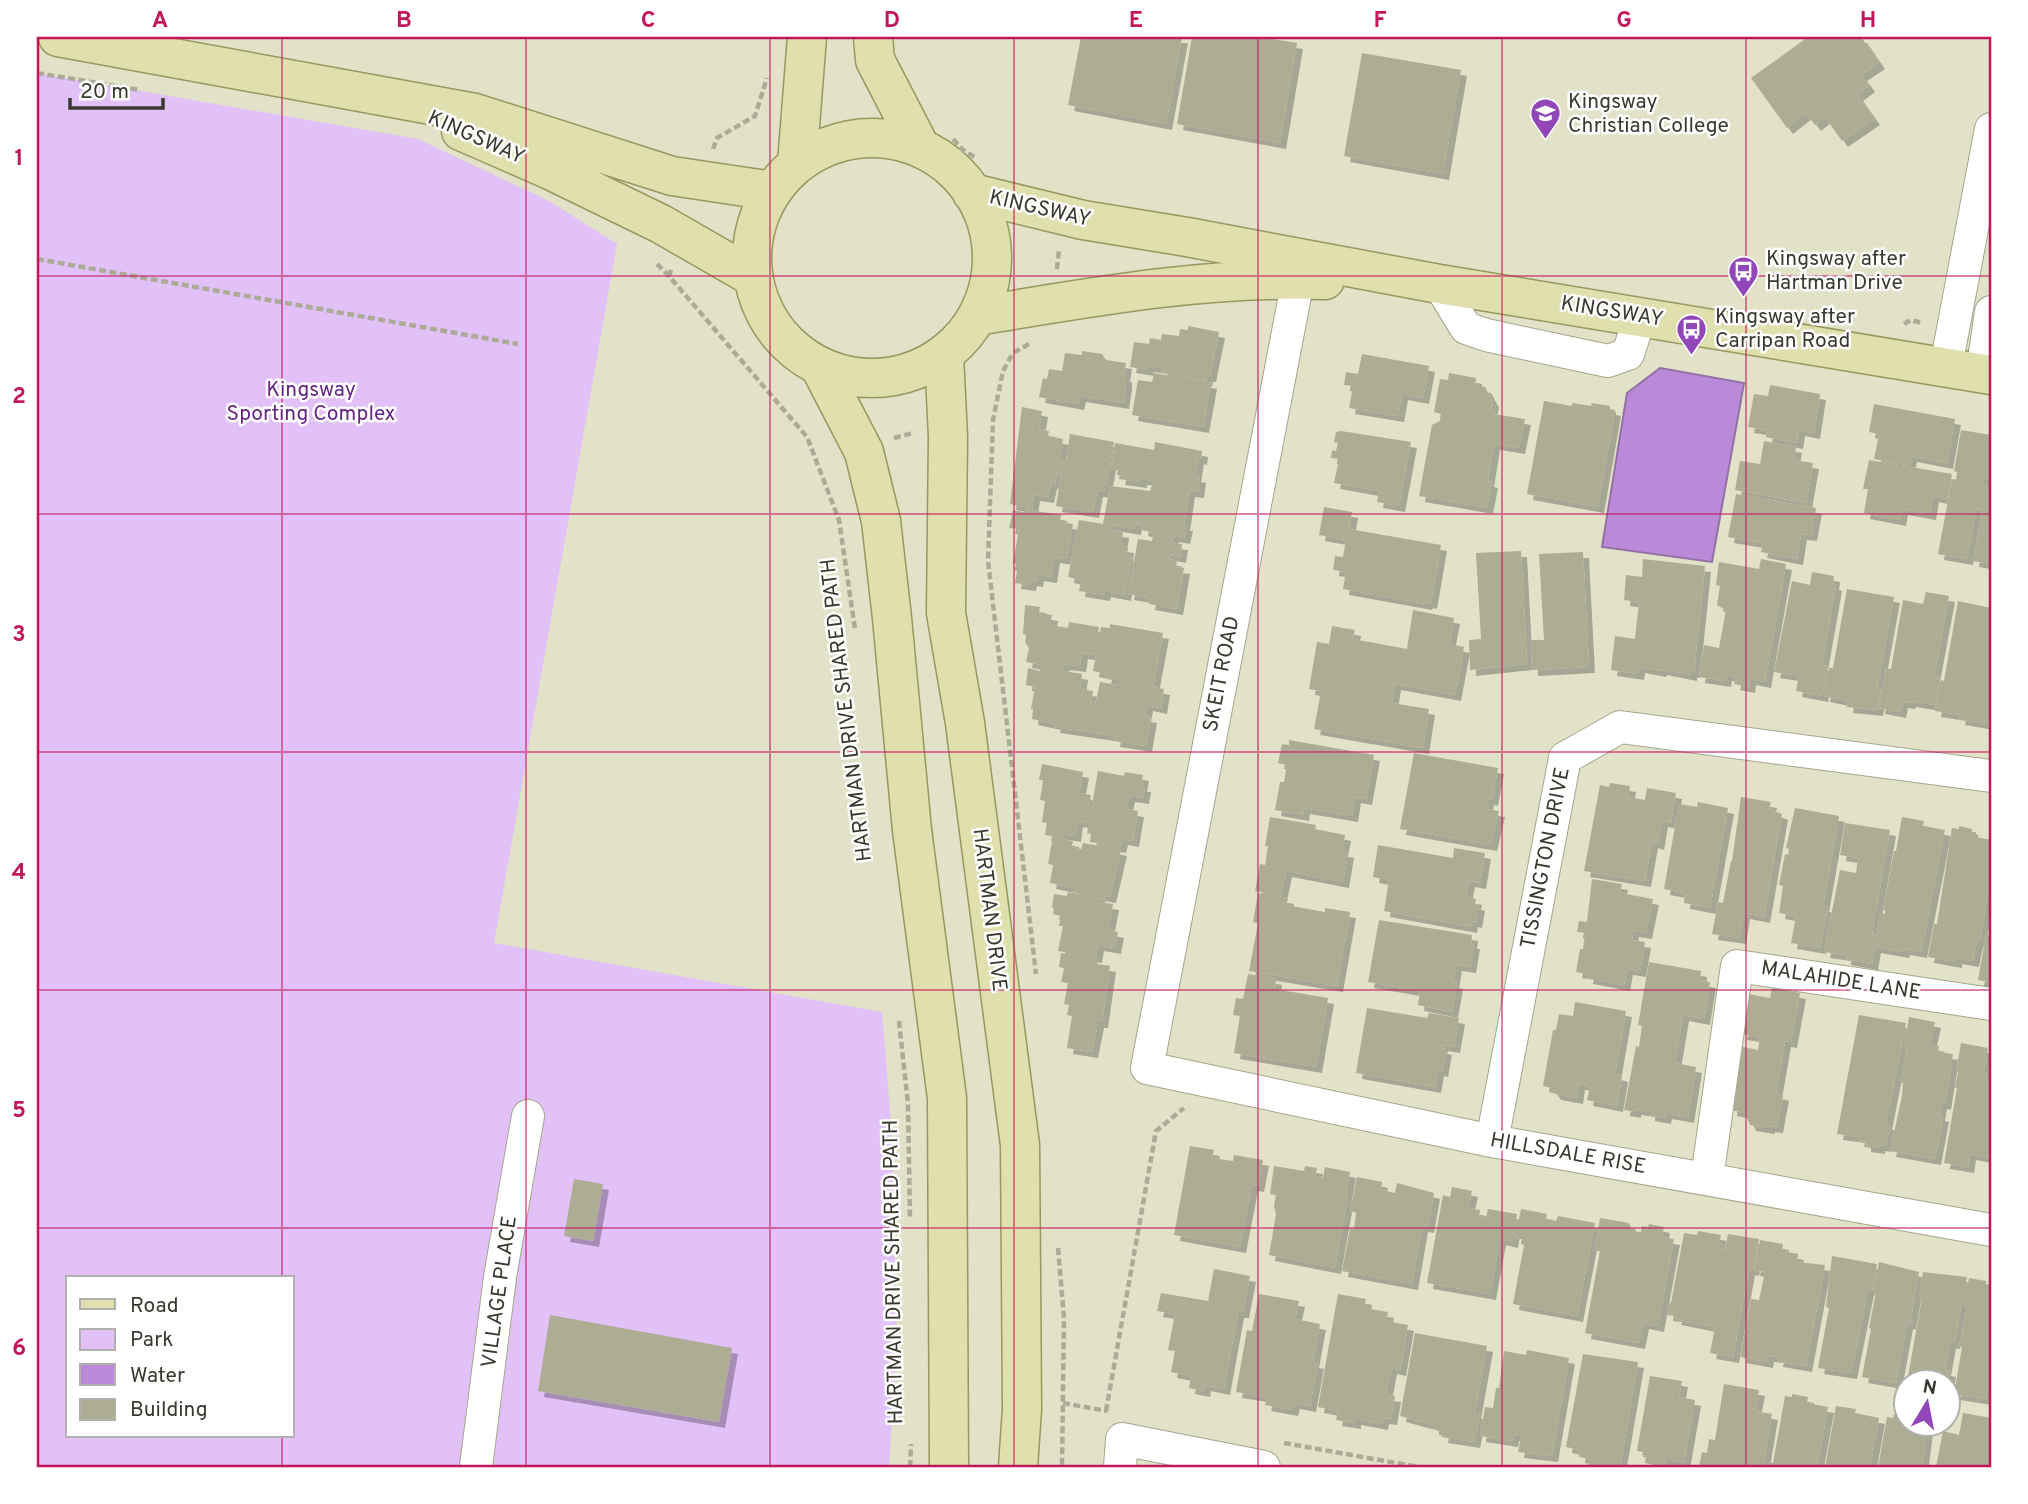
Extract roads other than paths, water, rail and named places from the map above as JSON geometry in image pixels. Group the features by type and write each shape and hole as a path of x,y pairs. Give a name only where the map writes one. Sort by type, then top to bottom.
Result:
{"main road":[{"name":"KINGSWAY","path":"60,37 475,113 672,176 702,180 785,178"},
{"path":"785,178 807,37"},
{"path":"873,37 875,60 931,137 943,162 977,177 988,226 992,263 985,299 977,316 962,338 944,355 905,374 883,378 862,378 820,367 796,351 775,330 765,314 753,277 751,255 761,211 785,178 821,149 848,141 931,137"},
{"name":"KINGSWAY","path":"385,98 550,170 682,236 753,277"},
{"name":"KINGSWAY","path":"977,177 1066,216 1439,284 1973,372"},
{"name":"KINGSWAY","path":"977,316 1181,285 1298,279 1439,284"},
{"name":"HARTMAN DRIVE","path":"944,355 948,427 946,612 965,723 1020,1145 1022,1409 1018,1467"},
{"path":"820,367 862,449 881,521 912,830 947,1098 949,1467"}],"street":[{"path":"1973,372 1991,129"},
{"name":"SKEIT ROAD","path":"1147,1068 1298,279"},
{"path":"1973,372 1991,312"},
{"name":"TISSINGTON DRIVE","path":"1492,1140 1565,758 1620,727 1991,776"},
{"name":"MALAHIDE LANE","path":"1707,1178 1737,966 1991,1004"},
{"name":"HILLSDALE RISE","path":"1147,1068 1492,1140 1991,1230"},
{"name":"VILLAGE PLACE","path":"476,1467 500,1277 528,1116"},
{"path":"1121,1453 1264,1467"}],"water":[{"path":"1660,368 1744,383 1712,562 1602,547 1627,393"}],"place":[{"name":"Kingsway Christian College","path":"1545,141"},
{"name":"Kingsway after Hartman Drive","path":"1743,298"},
{"name":"Kingsway after Carripan Road","path":"1692,356"}],"park label":[{"name":"Kingsway Sporting Complex","path":"311,402"}]}
